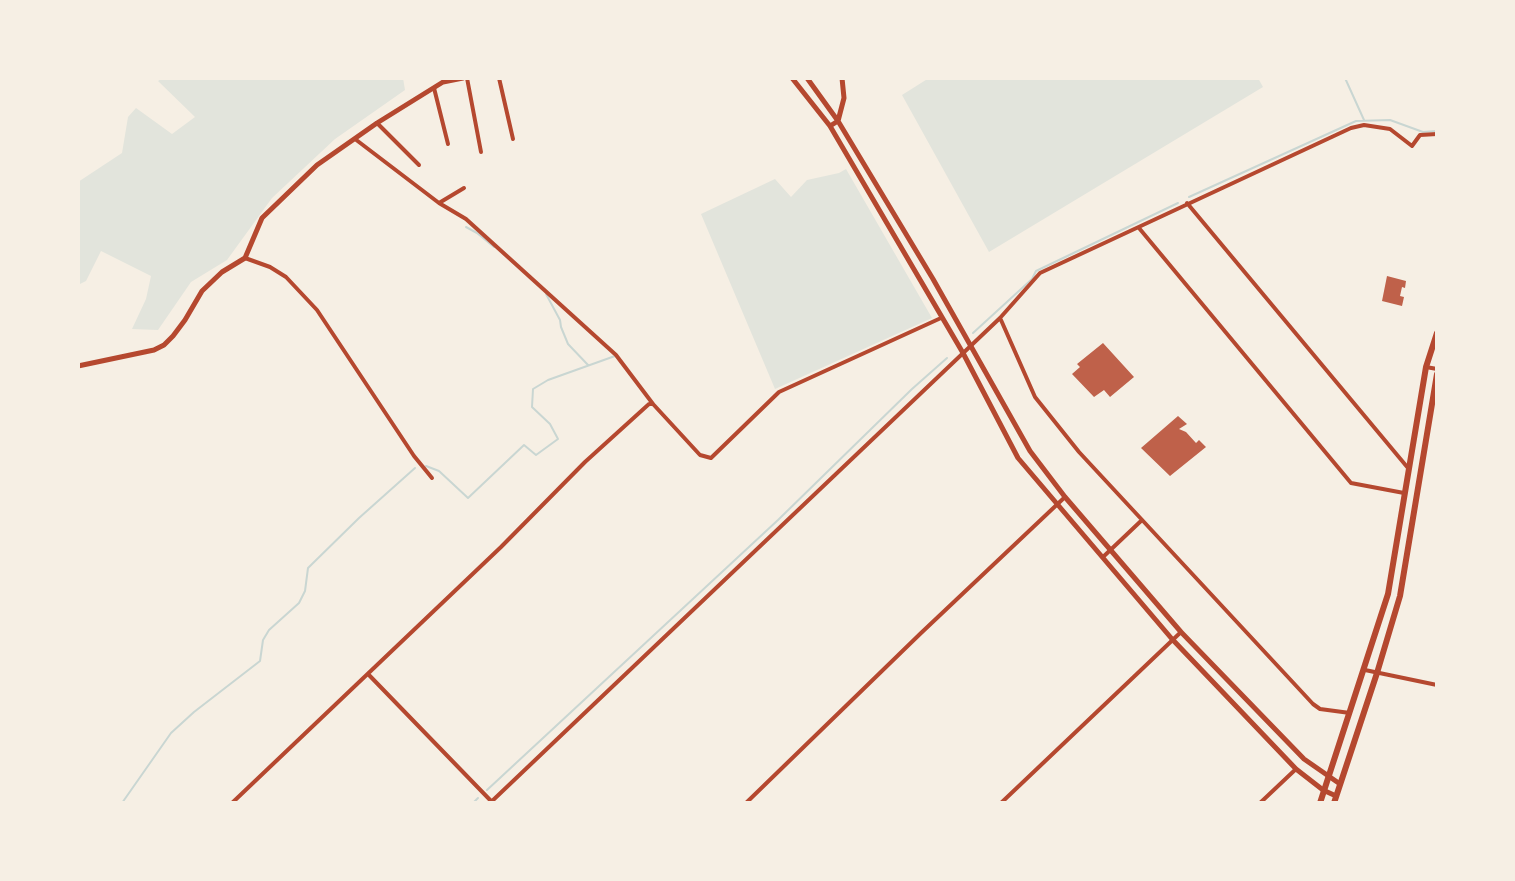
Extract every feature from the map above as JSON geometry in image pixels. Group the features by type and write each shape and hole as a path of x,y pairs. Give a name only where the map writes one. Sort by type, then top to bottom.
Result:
{"main road":[{"path":"1320,803 1388,594 1426,367 1437,333"},
{"path":"1335,800 1400,596 1437,371"}],"street":[{"path":"78,366 154,350 164,345 185,320 202,291 222,272 245,258 262,218 317,165 443,82 465,78 481,152"},
{"path":"499,78 513,139"},
{"path":"792,78 830,126 963,353 1018,458 1172,639 1296,769 1335,800"},
{"path":"807,78 838,121 972,345 1030,451 1065,497 1181,632 1304,759 1340,784"},
{"path":"830,126 838,121 844,98 842,78"},
{"path":"434,88 448,144"},
{"path":"377,123 419,165"},
{"path":"368,674 492,802 1000,318 1040,273 1351,128 1364,125 1390,129 1412,146 1420,135 1437,134"},
{"path":"355,139 439,203 466,219 616,355 653,404 705,458 711,458 779,392 941,318"},
{"path":"439,203 464,188"},
{"path":"1187,203 1408,468"},
{"path":"1139,228 1351,483 1404,493"},
{"path":"245,258 286,277 317,310 414,456 432,478"},
{"path":"1000,318 1035,397 1079,452 1313,704 1320,709 1350,713"},
{"path":"1426,367 1437,371"},
{"path":"232,803 501,547 585,462 649,404 653,404"},
{"path":"746,803 1065,497"},
{"path":"1102,558 1142,520"},
{"path":"1001,803 1181,632"},
{"path":"1365,670 1437,685"},
{"path":"1260,803 1296,769"}],"shaded area":[{"path":"163,78 403,78 405,90 335,139 272,198 227,260 191,282 158,330 132,329 146,299 151,276 101,251 86,281 78,285 78,182 122,153 128,117 136,108 172,134 195,117 158,81"},
{"path":"929,78 1258,78 1263,87 989,252 902,95"},
{"path":"846,169 932,318 775,389 701,214 775,179 791,197 807,180"}],"building":[{"path":"1387,276 1406,281 1400,296 1404,297 1402,306 1382,301"},
{"path":"1103,343 1134,377 1110,397 1104,390 1094,397 1072,374 1080,367 1077,364"},
{"path":"1178,416 1187,424 1179,429 1206,447 1170,476 1141,448"}],"waterway":[{"path":"1345,78 1364,120"},
{"path":"1189,197 1356,121 1390,120 1423,132 1437,131"},
{"path":"973,333 1032,279 1036,271 1178,203"},
{"path":"466,227 494,247"},
{"path":"546,294 568,344 588,365"},
{"path":"426,466 439,471 468,498 524,445 536,455 558,439 550,424 532,407 533,389 548,380 615,356"},
{"path":"487,790 947,358"},
{"path":"122,803 171,733 260,661 263,640 269,630 299,603 305,591 308,568 415,468"},
{"path":"473,803 478,798"}]}
